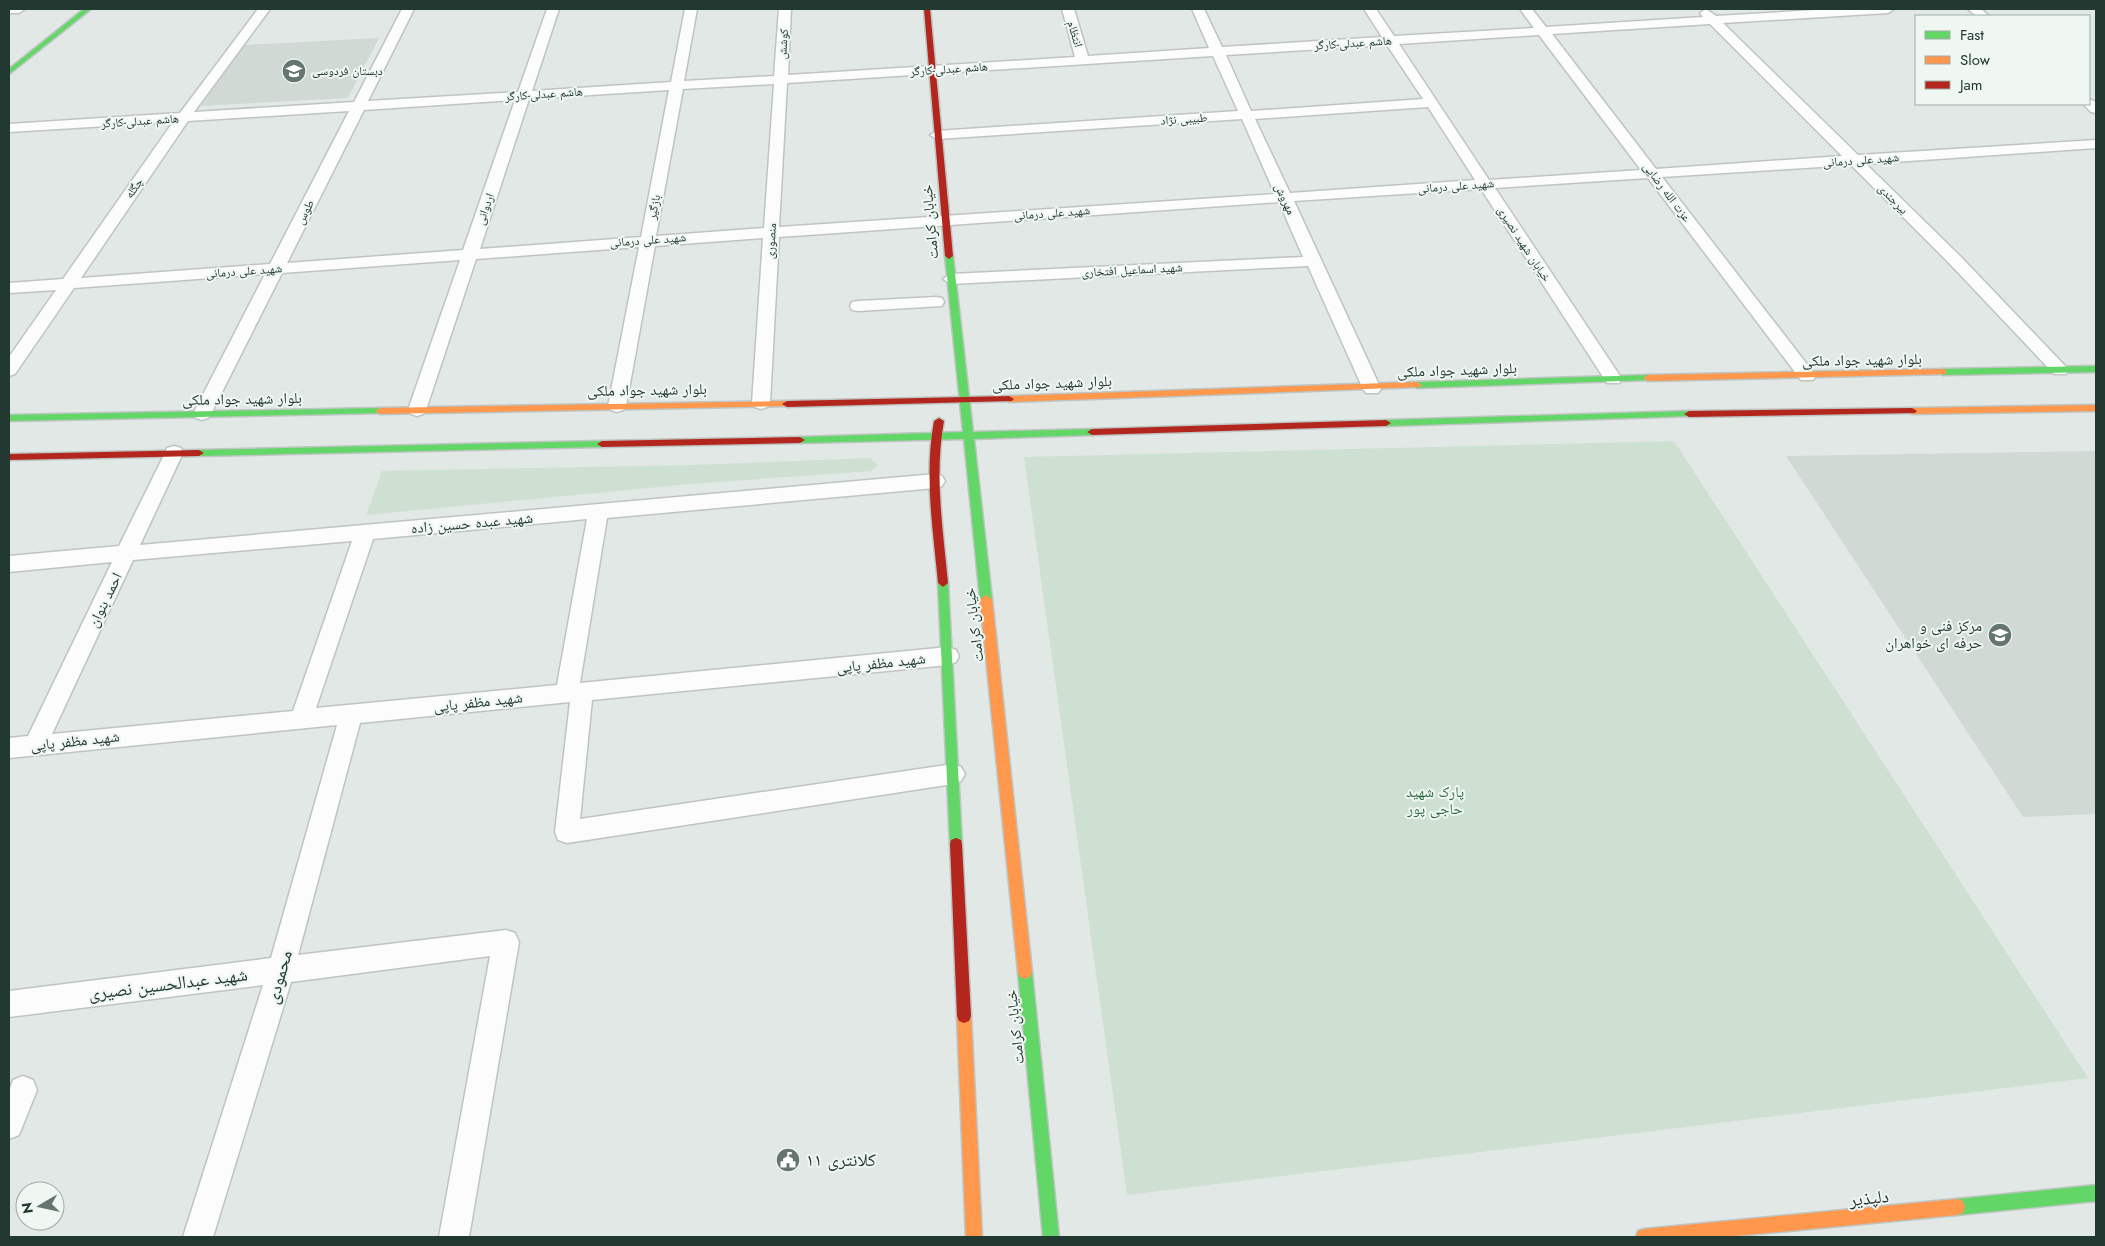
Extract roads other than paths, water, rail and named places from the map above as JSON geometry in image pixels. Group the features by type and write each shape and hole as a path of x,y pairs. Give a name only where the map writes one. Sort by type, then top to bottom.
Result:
{"main road":[{"path":"9,57 72,9"},
{"path":"9,72 88,9"},
{"name":"خیابان کرامت","path":"927,9 922,71 937,135 933,220 951,279 1003,747 1051,1237"},
{"name":"بلوار شهید جواد ملکی","path":"9,418 761,403 944,396 963,400 1613,379 2096,369"},
{"name":"خیابان کرامت","path":"944,396 935,437 934,481 948,656 974,1237"},
{"path":"9,457 935,437 1682,414 2096,408"},
{"name":"دلپذیر","path":"1644,1237 2096,1193"}],"street":[{"path":"9,9 19,9"},
{"name":"چگله","path":"9,370 183,118 264,9"},
{"name":"طوس","path":"202,414 408,9"},
{"name":"اردوانی","path":"417,410 553,9"},
{"name":"بازگیر","path":"617,406 691,9"},
{"name":"کوشش","path":"781,79 785,9"},
{"name":"انتظام","path":"1068,9 1083,60"},
{"name":"مهروش","path":"1198,9 1372,388"},
{"name":"خیابان شهید نصیری","path":"1370,9 1613,379"},
{"name":"عزت الله رضایی","path":"1526,9 1807,376"},
{"name":"بیرجندی","path":"1702,9 1854,160 2060,370"},
{"name":"هاشم عبدلی-کارگر","path":"9,128 1888,9"},
{"name":"منصوری","path":"761,403 781,79"},
{"name":"طبیبی نژاد","path":"937,135 1432,103"},
{"name":"شهید علی درمانی","path":"9,288 933,220 2096,144"},
{"name":"شهید اسماعیل افتخاری","path":"951,279 1314,261"},
{"path":"858,306 936,300"},
{"name":"احمد بنوان","path":"35,745 174,454"},
{"name":"شهید عبده حسین زاده","path":"9,564 934,481"},
{"path":"598,511 574,692 567,832 953,774"},
{"path":"301,719 365,532"},
{"name":"شهید مظفر پاپی","path":"9,748 948,656"},
{"name":"محمودی","path":"198,1237 281,970 351,714"},
{"name":"شهید عبدالحسین نصیری","path":"9,1004 506,942 454,1237"},
{"path":"9,1125 23,1090"}],"place":[{"name":"دبستان فردوسی","path":"294,71"},
{"name":"مرکز فنی و حرفه ای خواهران","path":"2000,635"},
{"name":"کلانتری ۱۱","path":"788,1160"}],"park label":[{"name":"پارک شهید حاجی پور","path":"1435,800"}]}
